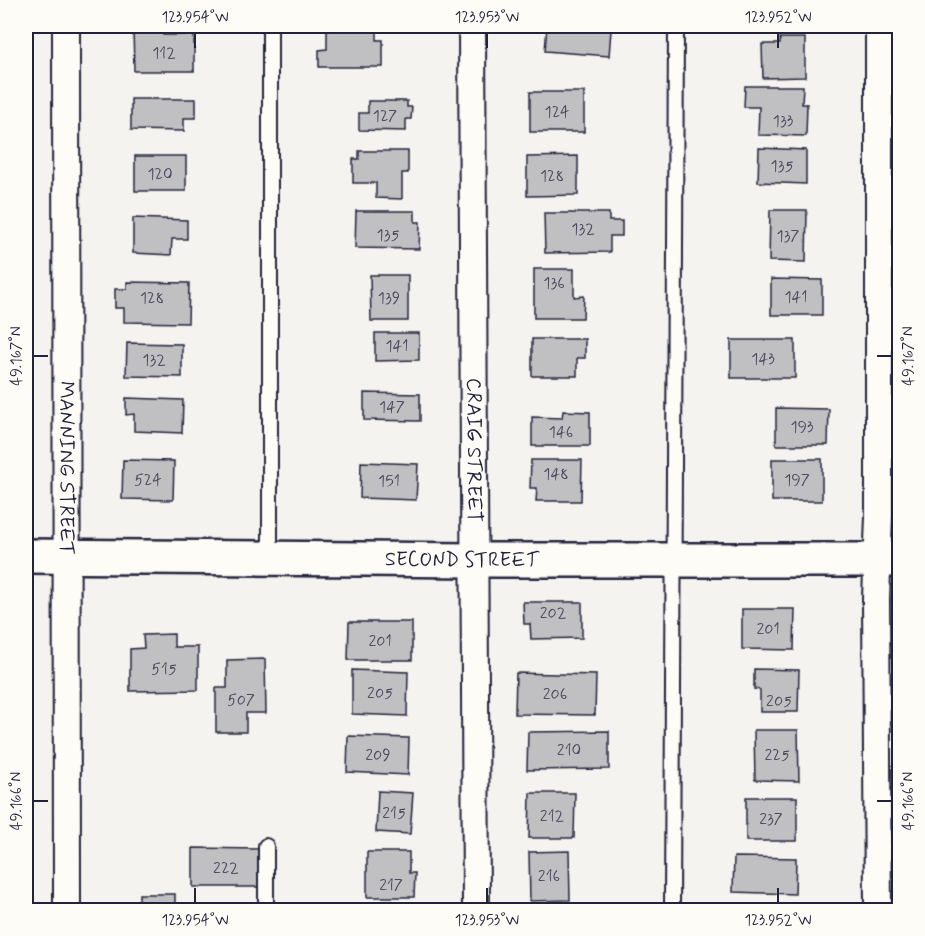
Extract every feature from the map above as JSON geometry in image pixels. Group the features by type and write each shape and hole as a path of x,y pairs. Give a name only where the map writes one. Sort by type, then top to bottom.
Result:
{"street":[{"name":"MANNING STREET","path":"66,26 67,910"},
{"name":"CRAIG STREET","path":"472,26 476,910"},
{"path":"878,910 888,560 879,516 879,26"},
{"name":"SECOND STREET","path":"26,556 474,560 888,560"}],"lane":[{"path":"270,26 270,559"},
{"path":"672,910 676,26"},
{"path":"266,846 266,910"}],"building":[{"path":"133,26 163,26 163,35 194,35 194,71 134,71"},
{"path":"547,26 611,30 609,56 545,51"},
{"path":"327,30 377,30 377,40 383,40 383,67 319,67 319,50 327,49"},
{"path":"780,38 805,38 805,77 763,78 762,44 780,44"},
{"path":"745,86 803,86 802,104 807,104 806,136 758,135 759,107 744,107"},
{"path":"530,92 584,92 584,132 530,132"},
{"path":"131,99 196,99 196,118 184,118 184,131 131,130"},
{"path":"368,101 407,101 407,107 412,107 411,119 406,119 406,131 359,130 359,113 368,113"},
{"path":"759,148 806,150 806,184 758,182"},
{"path":"359,151 408,151 408,173 402,173 402,199 376,198 376,183 353,183 353,159 359,159"},
{"path":"135,156 186,156 186,191 135,191"},
{"path":"578,156 578,195 527,196 527,157"},
{"path":"770,210 807,210 806,262 769,261"},
{"path":"356,211 415,211 415,222 420,222 419,249 355,248"},
{"path":"544,213 609,213 609,221 622,221 622,236 610,236 610,252 545,253"},
{"path":"133,218 187,220 187,239 172,239 171,255 133,253"},
{"path":"26,237 28,237 29,264 26,264"},
{"path":"534,269 574,269 574,297 584,296 583,318 534,318"},
{"path":"370,275 408,275 408,321 371,321"},
{"path":"771,279 822,280 822,315 771,315"},
{"path":"127,282 189,283 188,323 124,322 124,308 115,308 115,289 127,289"},
{"path":"375,333 419,333 419,360 375,361"},
{"path":"532,339 585,339 585,358 577,358 577,376 532,376"},
{"path":"731,340 795,340 795,378 731,378"},
{"path":"127,343 182,344 182,377 126,376"},
{"path":"364,393 420,394 420,421 364,420"},
{"path":"126,398 183,400 182,433 134,431 134,414 126,415"},
{"path":"776,408 829,409 828,445 776,445"},
{"path":"563,411 590,412 590,446 532,446 532,417 562,418"},
{"path":"772,459 822,459 822,501 772,501"},
{"path":"123,460 174,461 173,500 122,499"},
{"path":"531,460 582,460 581,501 536,501 537,488 530,488"},
{"path":"361,462 418,464 416,500 360,498"},
{"path":"523,602 582,602 582,638 531,639 530,624 524,624"},
{"path":"742,609 795,609 794,650 742,649"},
{"path":"349,622 412,622 412,660 348,660"},
{"path":"174,634 174,647 198,647 198,690 130,691 130,649 144,648 143,635"},
{"path":"265,659 266,713 246,713 246,732 216,732 216,688 227,688 227,660"},
{"path":"754,669 799,670 798,712 760,712 760,690 754,689"},
{"path":"352,670 408,672 407,716 352,714"},
{"path":"516,673 596,675 595,715 515,714"},
{"path":"754,730 798,730 799,781 755,780"},
{"path":"609,731 609,769 527,770 528,732"},
{"path":"348,736 409,738 408,775 347,772"},
{"path":"378,791 413,793 410,834 376,832"},
{"path":"530,793 575,793 574,838 529,838"},
{"path":"746,797 797,797 797,841 746,841"},
{"path":"193,848 258,849 259,887 193,887"},
{"path":"569,851 570,900 530,901 529,852"},
{"path":"367,852 409,852 409,873 415,873 414,897 367,897"},
{"path":"734,857 796,858 795,894 733,892"},
{"path":"139,894 175,894 175,905 192,905 192,910 139,910"}]}
